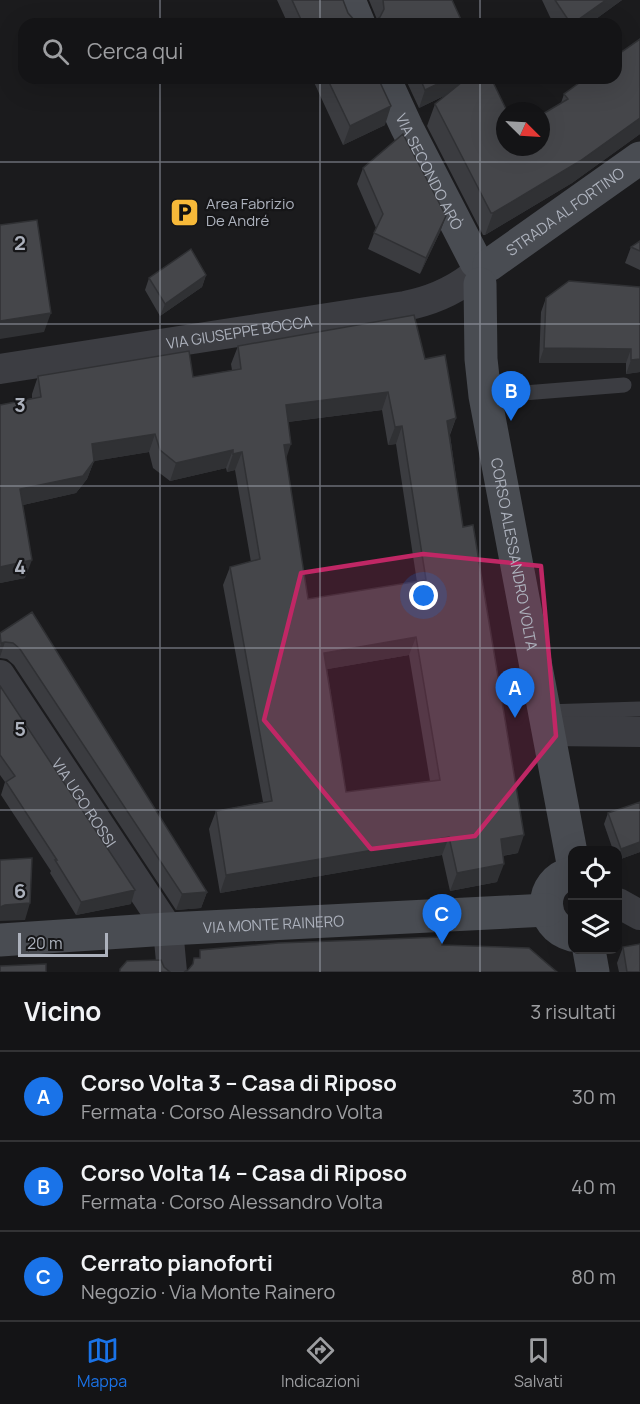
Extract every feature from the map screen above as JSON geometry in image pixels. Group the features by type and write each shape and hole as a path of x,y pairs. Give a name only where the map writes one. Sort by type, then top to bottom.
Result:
{"street":[{"path":"349,0 357,18"},
{"name":"VIA SECONDO ARÒ","path":"387,84 479,272"},
{"name":"STRADA AL FORTINO","path":"479,272 640,159"},
{"name":"VIA GIUSEPPE BOCCA","path":"0,369 405,306 436,298 479,272"},
{"name":"CORSO ALESSANDRO VOLTA","path":"479,272 481,359 485,396 571,846"},
{"name":"VIA UGO ROSSI","path":"0,675 168,929"},
{"path":"547,722 640,732"},
{"path":"568,874 556,881 547,900 550,919 555,926 568,933"},
{"path":"622,905 640,915"},
{"name":"VIA MONTE RAINERO","path":"0,940 547,910"},
{"path":"168,929 172,972"},
{"path":"591,954 593,972"}],"lane":[{"path":"485,396 624,386"},
{"path":"547,722 640,709"}],"highlighted area":[{"path":"423,554 541,566 556,736 475,836 371,849 264,720 301,573"}],"building":[{"path":"292,0 343,0 352,18 300,18"},
{"path":"383,0 452,0 460,18 379,18 384,9"},
{"path":"555,0 606,0 580,18 567,18"},
{"path":"640,39 640,118 580,161 493,213 435,104 460,84 494,84 503,102 496,102 496,156 550,156 550,110 568,99 564,94 578,84 622,84 622,52"},
{"path":"330,84 381,84 391,106 350,126"},
{"path":"422,84 438,84 425,90"},
{"path":"403,134 446,216 426,258 374,233 383,214 363,168"},
{"path":"37,220 51,313 0,321 0,225"},
{"path":"640,241 640,251 631,247"},
{"path":"191,249 206,275 165,304 149,278"},
{"path":"569,281 640,287 640,359 631,360 631,349 544,348 546,298"},
{"path":"414,315 425,359 445,355 456,418 447,421 463,527 473,525 524,835 501,839 504,864 457,873 449,837 226,875 216,811 272,801 230,567 260,559 242,452 233,454 233,450 176,463 160,450 155,434 92,444 94,461 83,476 20,489 32,560 0,567 0,405 41,397 38,376 189,351 193,377 241,369 238,346","holes":["388,392 395,427 402,426 426,580 308,599 284,445 291,444 286,405","416,637 440,780 346,792 324,653"]},
{"path":"32,612 207,892 182,894 20,649 13,643 1,643 0,633"},
{"path":"0,686 135,890 81,902 55,860 57,860 6,782 15,776 0,755"},
{"path":"640,802 640,842 622,849 608,813"},
{"path":"32,858 30,903 0,907 0,860"},
{"path":"442,937 442,945 529,948 557,972 184,972 193,964 194,958 200,958 200,950 278,943"},
{"path":"640,944 640,972 627,972 623,947"},
{"path":"161,960 170,972 120,972 127,961"},
{"path":"46,964 46,972 0,972 0,966"}],"place":[{"name":"Area Fabrizio De André","path":"185,212"},
{"name":"Corso Volta 14 – Casa di Riposo","path":"511,421"},
{"name":"Corso Volta 3 – Casa di Riposo","path":"515,718"},
{"name":"Cerrato pianoforti","path":"442,944"}]}
